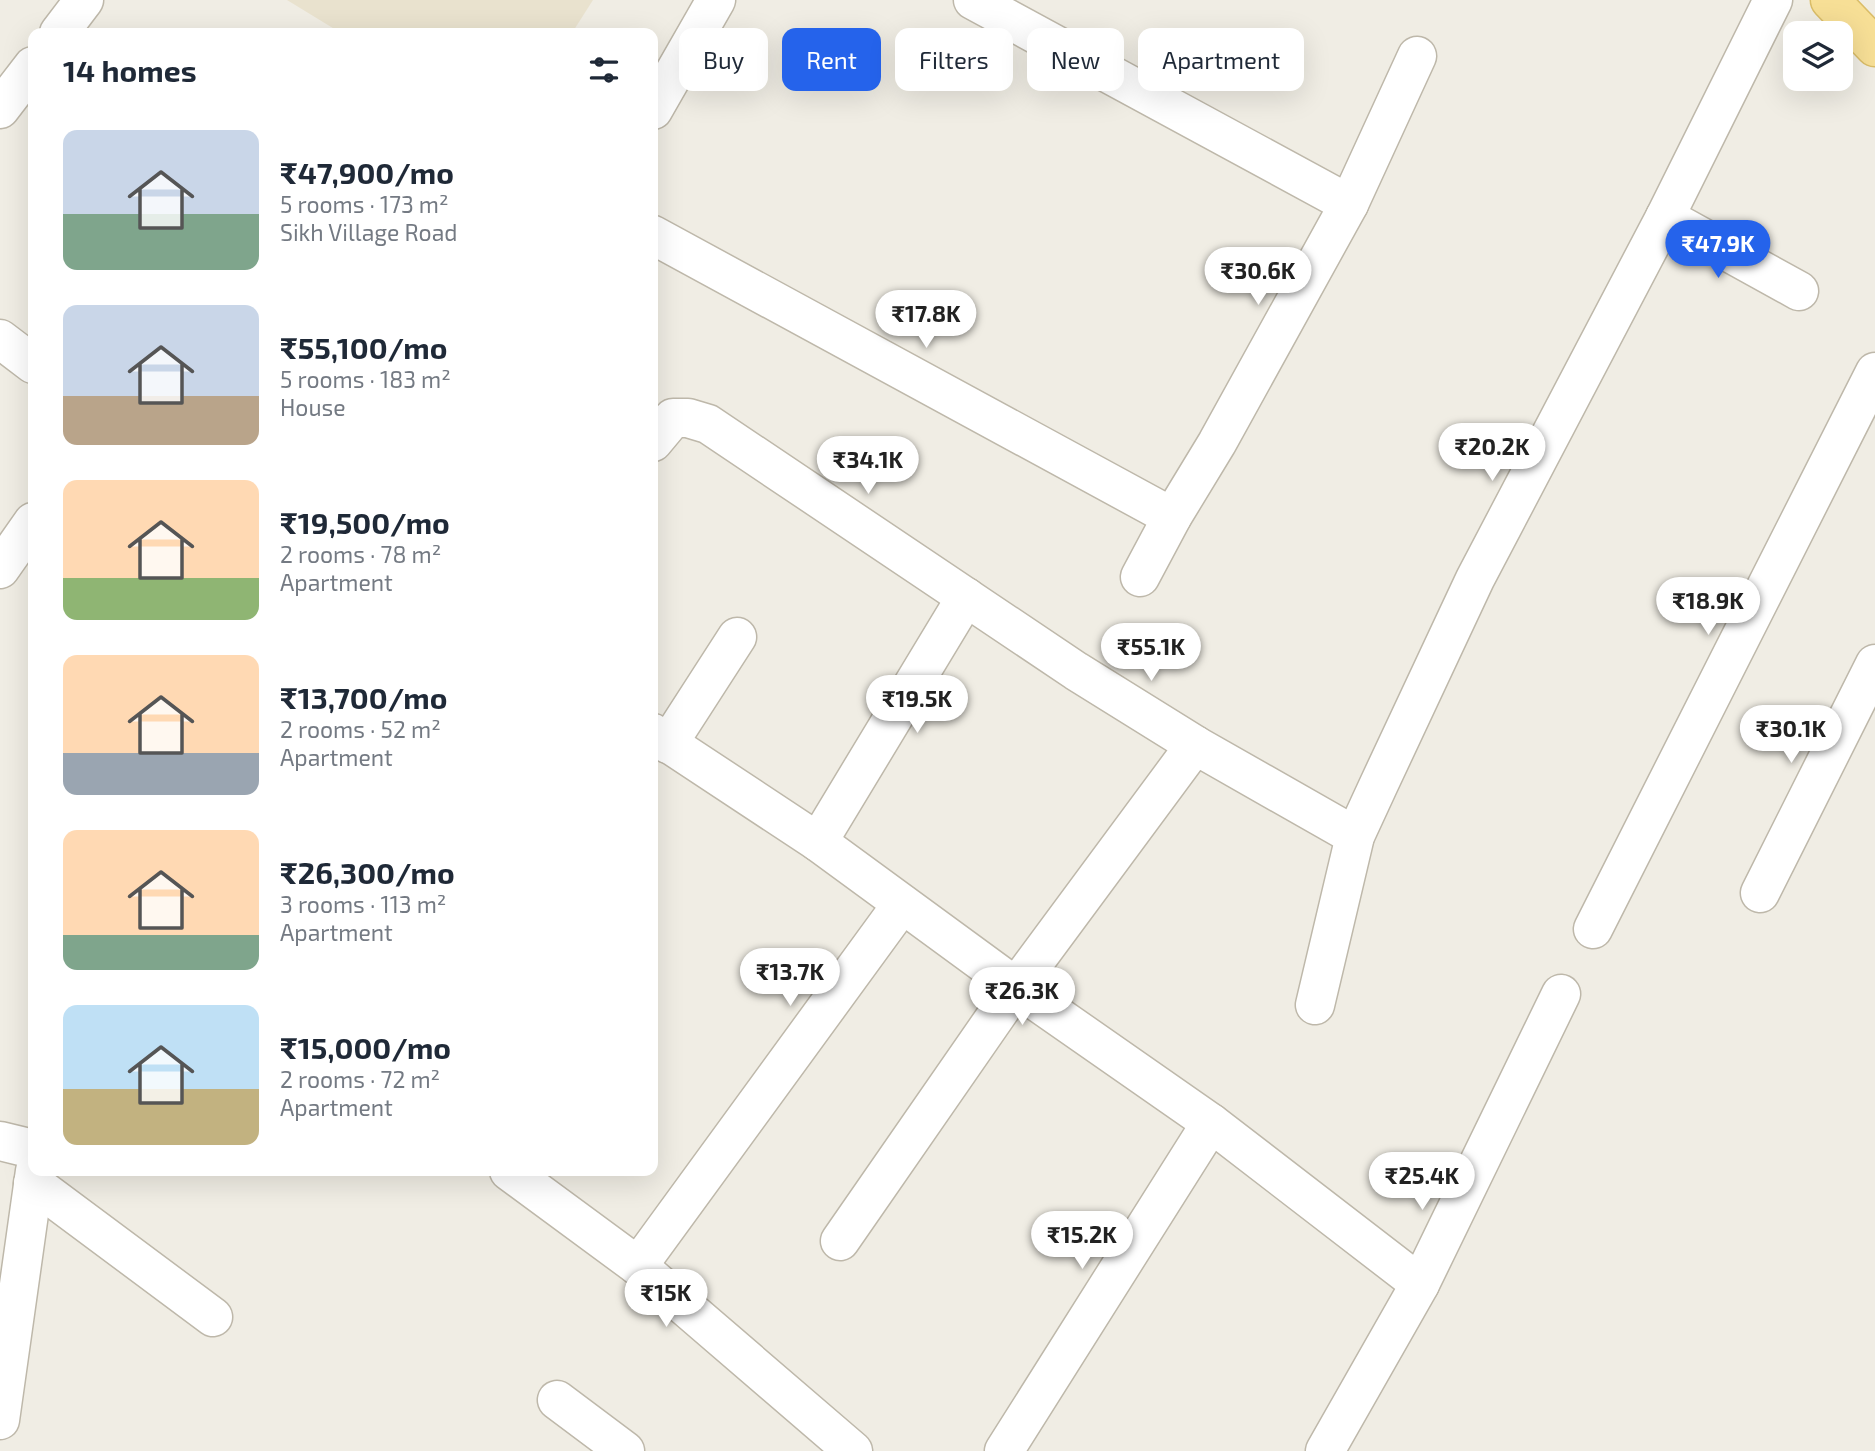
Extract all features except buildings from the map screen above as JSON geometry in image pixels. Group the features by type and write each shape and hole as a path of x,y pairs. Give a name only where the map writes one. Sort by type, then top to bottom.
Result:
{"main road":[{"path":"1839,4 1875,47"}],"street":[{"path":"62,28 84,0"},
{"path":"658,101 716,0"},
{"path":"973,0 1349,204"},
{"path":"1315,1005 1355,836 1475,579 1665,217 1773,0"},
{"path":"1140,577 1171,517 1217,443 1349,204 1417,56"},
{"path":"0,109 28,73"},
{"path":"1665,217 1799,291"},
{"path":"658,238 1171,517"},
{"path":"0,339 28,360"},
{"path":"1593,929 1875,372"},
{"path":"658,436 673,418 688,418 708,425 1076,671 1195,746 1355,836"},
{"path":"0,569 28,529"},
{"path":"818,842 966,597"},
{"path":"737,636 660,738 818,842 1016,987 1211,1123 1420,1284"},
{"path":"1760,893 1875,664"},
{"path":"840,1241 1016,987 1195,746"},
{"path":"638,1266 902,904"},
{"path":"1325,1451 1420,1284 1561,995"},
{"path":"1004,1451 1211,1123"},
{"path":"0,1141 28,1162"},
{"path":"0,1420 33,1176"},
{"path":"45,1176 214,1317"},
{"path":"516,1176 638,1266 853,1451"},
{"path":"557,1400 625,1451"}],"shaded area":[{"path":"287,0 593,0 575,28 333,28"}]}
